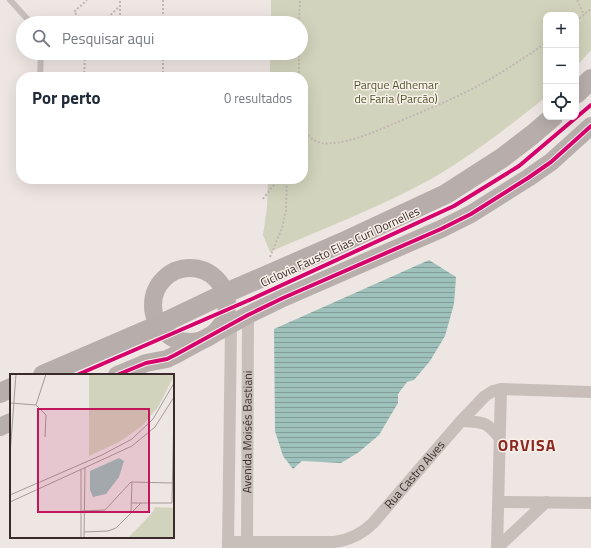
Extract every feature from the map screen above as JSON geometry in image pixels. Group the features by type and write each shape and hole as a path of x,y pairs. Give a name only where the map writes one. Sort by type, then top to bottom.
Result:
{"main road":[{"path":"579,91 591,80"},
{"path":"45,374 341,243 446,194 502,158 532,136 550,120"},
{"path":"0,393 10,388"}],"street":[{"path":"119,374 146,363 167,359 231,326 248,315 283,298 441,229 471,214 551,162 591,126"},
{"path":"189,268 201,269 212,275 221,284 226,293 227,308 224,319 218,330 208,337 197,341 184,341 168,335 159,324 154,308 154,296 159,285 166,276 177,270 189,268"},
{"name":"Avenida Moisés Bastiani","path":"247,545 248,315"},
{"name":"Avenida Moisés Bastiani","path":"228,545 231,326"},
{"path":"497,548 501,389"},
{"name":"Rua Castro Alves","path":"228,545 334,542 355,537 373,523 462,421 485,396 493,391 501,389 591,392"},
{"path":"462,421 478,422 489,425 499,437"},
{"path":"0,427 10,422"},
{"path":"499,502 591,503"},
{"path":"497,548 546,502"}],"lane":[{"path":"10,0 25,16"},
{"path":"40,72 41,60"}],"path":[{"path":"78,16 74,12 88,0"},
{"path":"120,0 120,16"},
{"path":"163,0 163,16"},
{"path":"299,16 300,0"},
{"path":"577,0 584,15"},
{"path":"109,16 120,6"},
{"path":"579,19 591,9"},
{"path":"308,135 310,138 321,143 331,143 357,138 376,131 424,111 477,86 543,45"},
{"path":"84,72 85,60"},
{"path":"163,60 163,72"},
{"path":"299,60 299,72"},
{"path":"263,199 275,184"},
{"path":"270,257 282,228 286,210 287,184"}],"green space":[{"name":"Parque Adhemar de Faria (Parcão)","path":"271,0 591,0 591,50 579,64 579,12 543,12 543,99 477,150 433,178 373,208 270,252 263,235 267,207 268,184 308,184 308,72 270,72 270,60 308,60 308,16 271,16"}],"water":[{"path":"429,260 456,277 454,304 445,336 430,361 414,380 407,382 398,394 398,403 379,435 359,452 341,463 302,461 293,469 283,456 275,431 274,329"}],"cycle path":[{"name":"Ciclovia Fausto Elias Curi Dornelles","path":"79,374 254,298 454,206 519,166 591,105"},
{"path":"119,374 146,363 167,359 248,315 283,298 441,229 471,214 551,162 591,126"}],"district":[{"name":"ORVISA","path":"527,445"}]}
